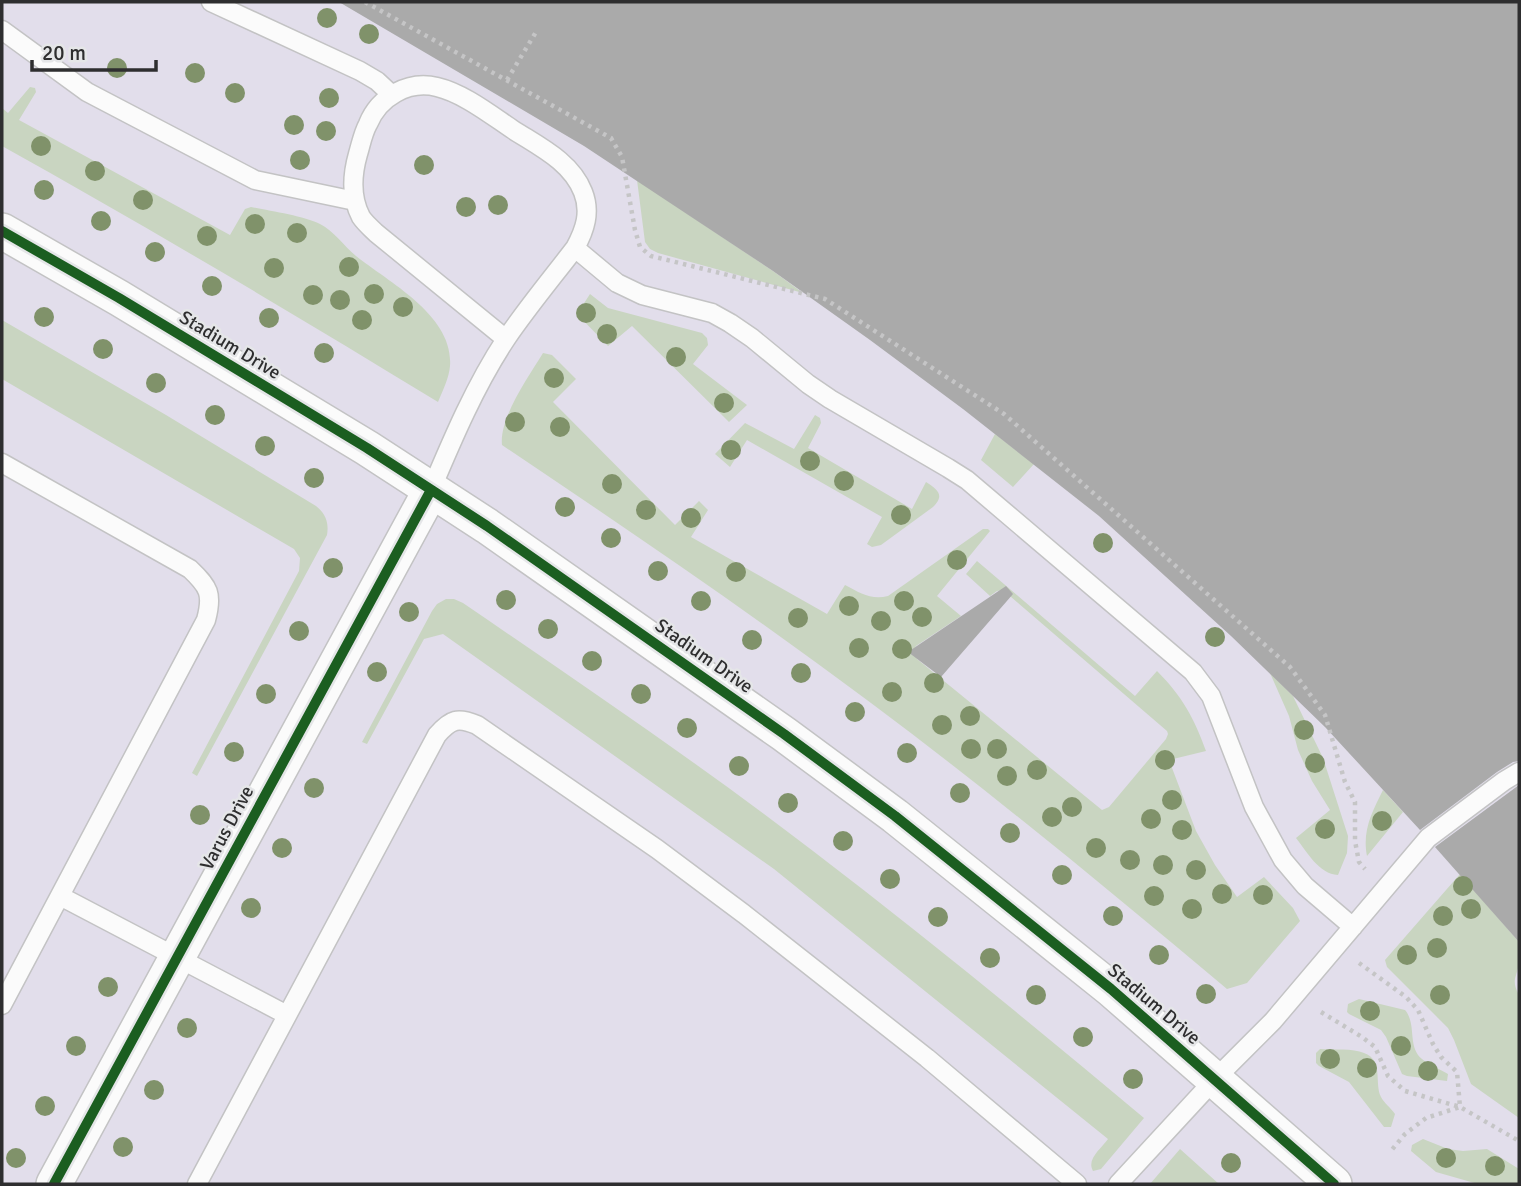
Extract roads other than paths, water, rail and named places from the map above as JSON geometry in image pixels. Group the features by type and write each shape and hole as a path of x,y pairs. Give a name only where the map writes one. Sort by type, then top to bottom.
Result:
{"street":[{"name":"Stadium Drive","path":"2,231 356,441 498,534 774,726 895,816 1111,989 1334,1184"},
{"name":"Varus Drive","path":"54,1184 431,490"}],"lane":[{"path":"211,2 360,71 377,81 391,95"},
{"path":"2,30 87,92 255,180 355,201"},
{"path":"431,490 464,414 485,374 506,339 575,248 583,234 587,218 584,194 575,175 559,160 454,93 437,87 404,88 378,106 368,123 357,157 353,178 355,201 362,219 506,339"},
{"path":"575,248 617,283 642,295 712,313 730,323 830,399 967,480 1193,672 1211,696 1254,807 1283,860 1305,886 1353,927"},
{"path":"2,463 190,569 201,579 209,592 210,605 206,620 2,1005"},
{"path":"197,1184 437,735 445,726 456,720 477,725 657,849 744,914 928,1058 1077,1184"},
{"path":"1118,1184 1273,1020 1428,838 1519,772"},
{"path":"60,896 287,1015"}]}
